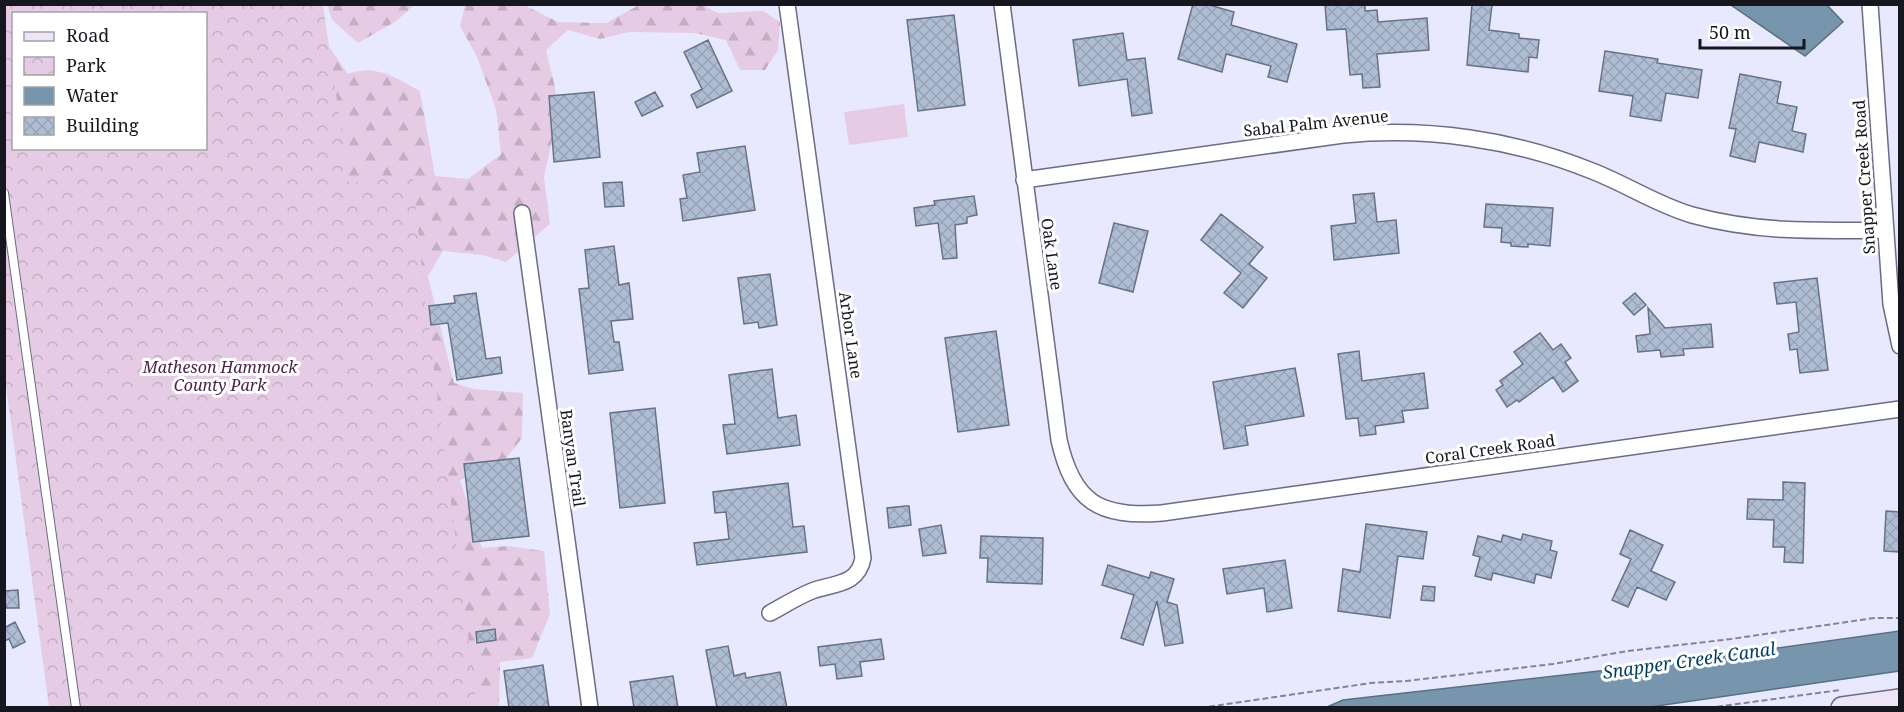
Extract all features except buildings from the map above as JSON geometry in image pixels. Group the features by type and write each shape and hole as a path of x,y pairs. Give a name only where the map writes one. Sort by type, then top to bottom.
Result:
{"main road":[{"path":"1844,698 1899,700"}],"street":[{"name":"Arbor Lane","path":"770,613 810,592 837,586 849,580 858,571 862,558 787,4"},
{"name":"Oak Lane","path":"1002,4 1059,440 1062,456 1074,483 1088,500"},
{"name":"Snapper Creek Road","path":"1870,4 1891,304 1899,346"},
{"name":"Sabal Palm Avenue","path":"1024,180 1343,135 1428,133 1471,138 1548,154 1603,175 1678,210 1739,226 1806,231 1886,230"},
{"name":"Banyan Trail","path":"522,213 590,708"},
{"name":"Coral Creek Road","path":"1088,500 1107,508 1132,514 1162,513 1899,409"}],"lane":[{"path":"4,193 76,708"}],"path":[{"path":"1200,708 1371,683 1553,664 1628,651 1731,639 1874,618 1899,618"},
{"path":"1708,708 1844,698"}],"green space":[{"path":"411,4 412,7 395,22 358,43 332,20 327,5"},
{"name":"Matheson Hammock County Park","path":"4,5 323,5 349,183 413,176 424,290 477,707 49,707 4,371"},
{"path":"177,5 316,28 348,74 368,71 386,74 420,91 435,176 468,179 501,154 496,109 477,57 460,26 465,5 524,5 558,22 606,23 639,5 703,5 718,13 763,11 780,22 778,50 765,70 740,70 726,40 695,33 629,32 600,39 568,30 546,50 555,87 557,118 544,177 550,224 506,262 483,255 443,251 428,276 454,383 474,389 523,393 522,438 502,464 460,480 482,548 508,546 544,551 550,614 532,658 500,662 499,707 460,707 207,150 207,12"},
{"path":"904,104 908,137 849,145 844,112"}],"water":[{"path":"1731,5 1827,5 1843,22 1805,56"},
{"path":"1899,631 1899,671 1650,707 1327,707 1343,700 1670,663"}],"water label":[{"name":"Snapper Creek Canal","path":"1689,660"}]}
